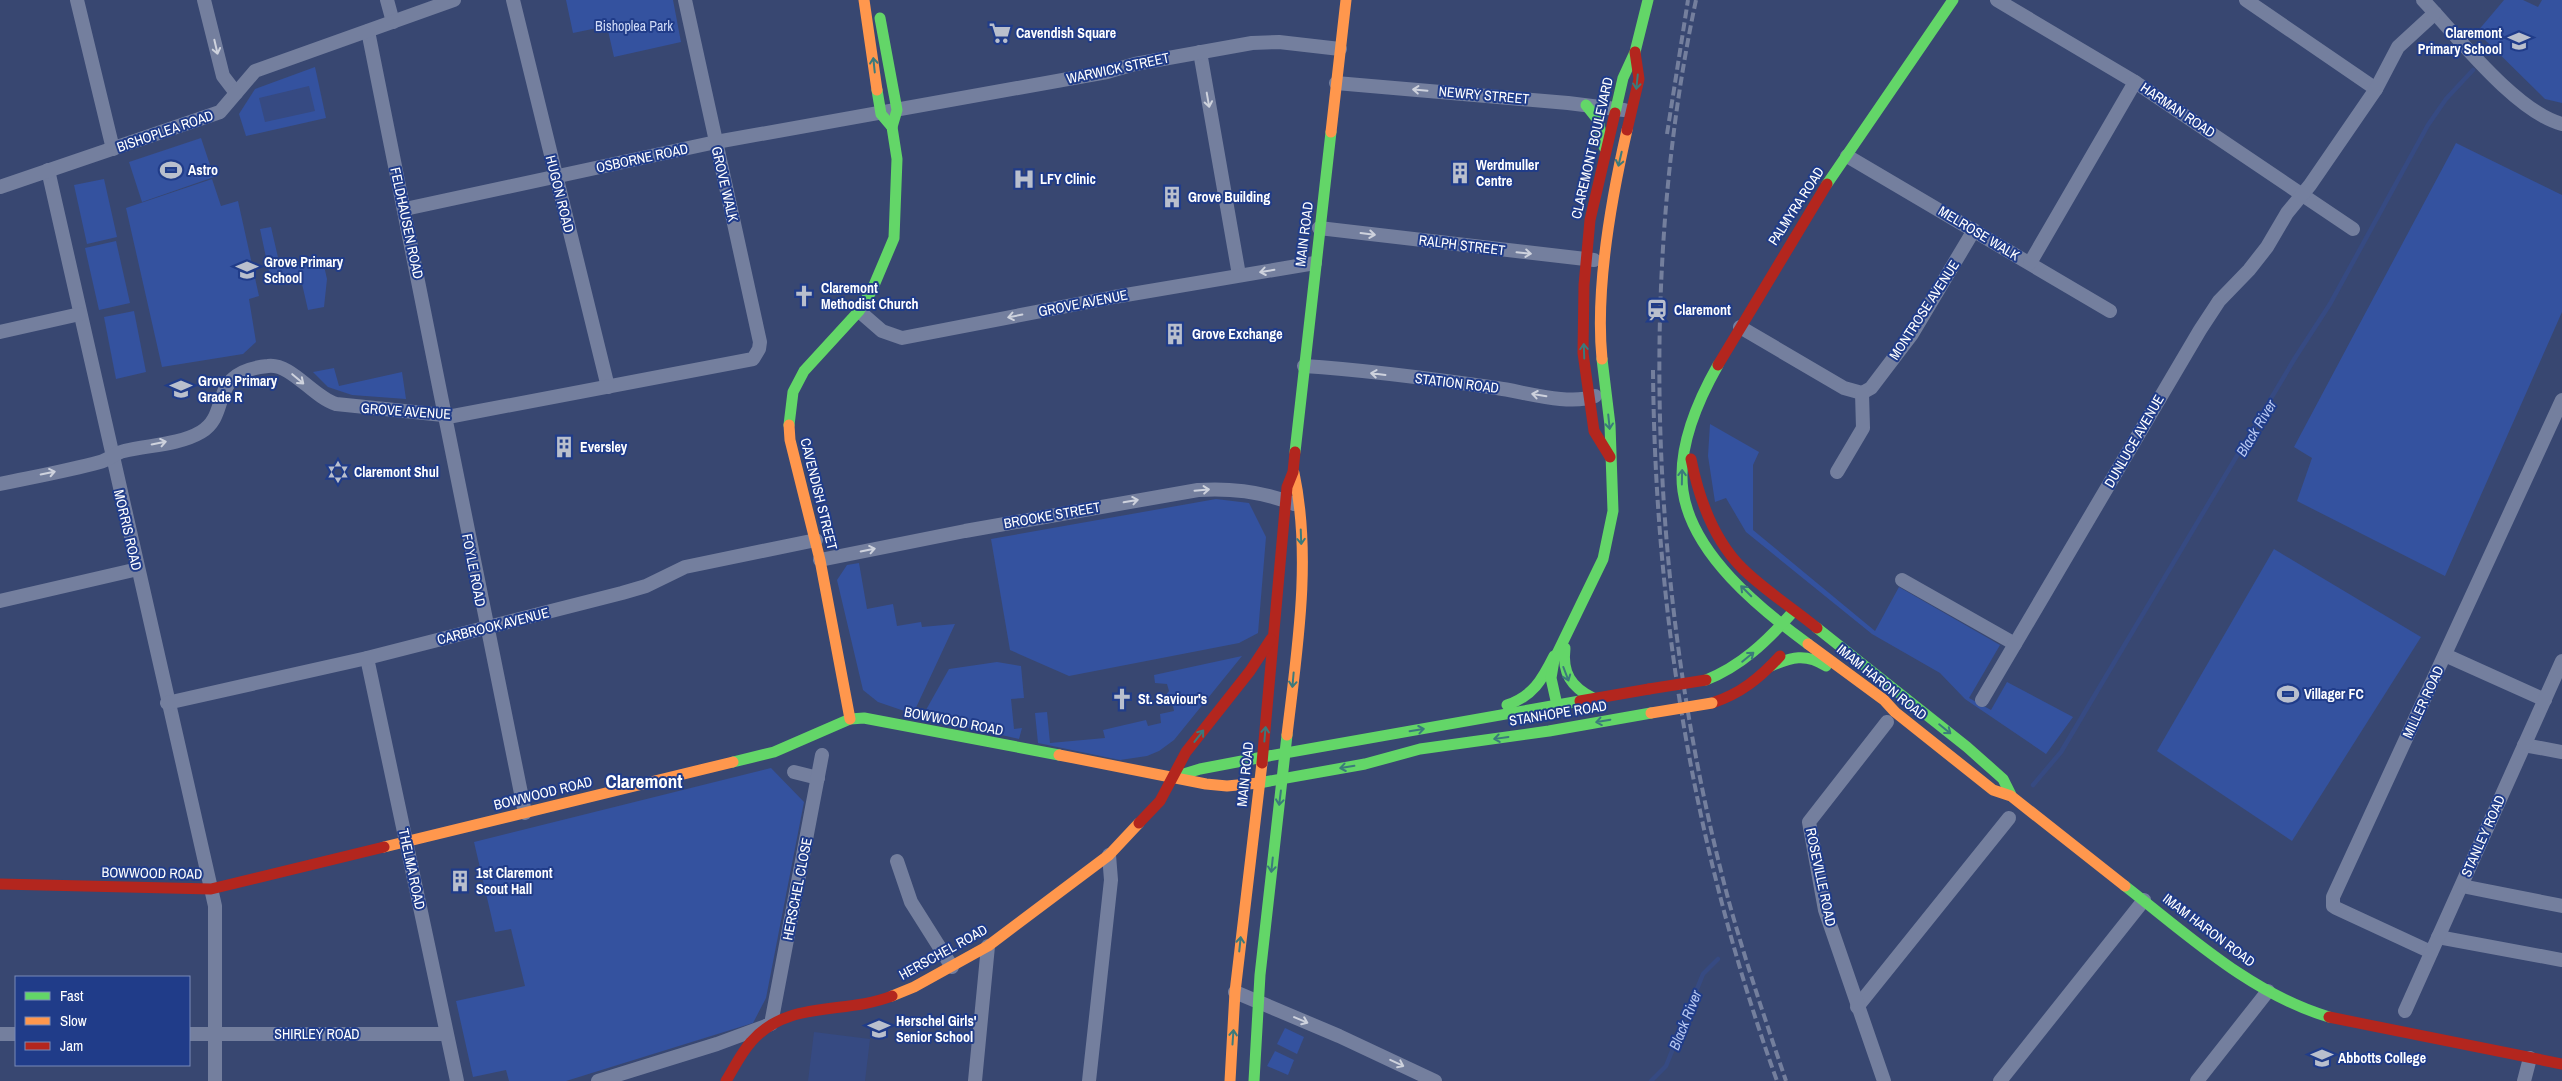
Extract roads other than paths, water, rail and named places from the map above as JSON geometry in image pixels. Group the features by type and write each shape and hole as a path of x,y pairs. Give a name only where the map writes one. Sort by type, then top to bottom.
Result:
{"main road":[{"path":"864,0 881,114 892,127"},
{"name":"MAIN ROAD","path":"1230,1081 1236,992 1263,757 1286,487 1293,472 1346,0"},
{"name":"CLAREMONT BOULEVARD","path":"1611,458 1594,431 1588,400 1583,353 1590,220 1605,148 1623,78 1635,52 1648,0"},
{"name":"PALMYRA ROAD","path":"1783,624 1746,592 1711,553 1688,512 1681,482 1693,421 1707,386 1779,260 1953,0"},
{"name":"CAVENDISH STREET","path":"850,719 816,540 791,448 789,427 790,402 804,372 859,311 881,272 894,238 898,178 892,127 897,110 878,8"},
{"name":"CLAREMONT BOULEVARD","path":"1557,705 1551,682 1554,656 1597,573 1610,533 1614,484 1610,425 1604,386 1601,316 1604,260 1616,177 1639,79 1635,52"},
{"path":"1586,105 1598,120 1605,148"},
{"name":"PALMYRA ROAD","path":"1688,442 1703,510 1718,539 1743,569 1793,611"},
{"name":"MAIN ROAD","path":"1254,1081 1257,1000 1286,752 1301,563 1298,489 1293,472"},
{"name":"IMAM HARON ROAD","path":"1793,611 1967,747 2003,779 2011,796"},
{"name":"STANHOPE ROAD","path":"1286,752 1706,680 1723,674 1745,659 1783,624 1793,611"},
{"name":"STANHOPE ROAD","path":"1283,779 1365,764 1420,749 1549,731 1712,703 1740,692 1770,666 1809,623"},
{"name":"IMAM HARON ROAD","path":"1783,624 1884,700 1891,717 1993,790 2011,796 2230,968 2268,991 2308,1011 2344,1021 2562,1064"},
{"name":"HERSCHEL ROAD","path":"726,1081 751,1042 771,1024 788,1015 876,1002 914,987 988,946 1109,855 1152,810 1174,777 1186,752 1250,671 1273,636"},
{"path":"1566,636 1564,674 1575,689 1593,698"},
{"path":"1455,724 1490,709 1527,698 1538,686 1554,656"},
{"path":"1770,666 1795,656 1810,656 1879,704 1891,717"},
{"path":"1557,705 1571,714 1634,707 1649,713"},
{"name":"BOWWOOD ROAD","path":"0,884 211,888 774,752 850,719 864,718 1174,777 1210,786 1236,787 1283,779"},
{"name":"BOWWOOD ROAD","path":"1174,777 1200,769 1286,752"}],"street":[{"path":"77,0 113,149"},
{"path":"204,0 223,76 236,93"},
{"path":"387,0 393,22"},
{"name":"BISHOPLEA ROAD","path":"0,187 220,112 256,71 454,0"},
{"name":"HUGON ROAD","path":"513,0 608,387"},
{"name":"GROVE WALK","path":"685,0 760,342 759,349 753,359 746,361"},
{"name":"HARMAN ROAD","path":"1997,0 2136,82 2354,229"},
{"path":"2246,0 2376,89"},
{"path":"2423,0 2516,99 2543,118 2562,124"},
{"name":"DUNLUCE AVENUE","path":"1982,700 2200,330 2219,301 2249,270 2266,247 2376,89 2398,47 2435,13"},
{"name":"FELDHAUSEN ROAD","path":"368,31 405,209 444,415"},
{"name":"WARWICK STREET","path":"881,114 1106,72 1135,64 1267,42 1340,50"},
{"path":"1200,52 1239,275"},
{"path":"2030,263 2136,82"},
{"name":"NEWRY STREET","path":"1336,83 1586,105 1616,108 1632,112"},
{"name":"OSBORNE ROAD","path":"405,209 716,142 881,114"},
{"name":"MELROSE WALK","path":"1847,156 2110,311"},
{"name":"MORRIS ROAD","path":"48,170 167,703 215,906 215,1081"},
{"name":"RALPH STREET","path":"1319,228 1604,260"},
{"name":"MONTROSE AVENUE","path":"1862,393 1871,388 1912,334 1974,230"},
{"name":"GROVE AVENUE","path":"859,311 882,331 902,338 1239,275 1315,263"},
{"path":"0,332 80,314"},
{"path":"1740,327 1844,388 1862,393 1863,428 1837,472"},
{"name":"GROVE AVENUE","path":"0,484 102,462 121,451 186,438 203,431 213,418 223,391 236,376 247,370 269,366 286,370 318,396 336,404 453,416 746,361"},
{"name":"STATION ROAD","path":"1304,366 1498,388 1562,399 1588,400"},
{"path":"1588,400 1597,396 1604,386"},
{"name":"MILLER ROAD","path":"2431,952 2339,910 2333,906 2332,902 2562,400"},
{"name":"FOYLE ROAD","path":"444,415 525,813"},
{"name":"BROOKE STREET","path":"820,560 965,531 1198,490 1224,490 1268,496 1299,507"},
{"name":"CARBROOK AVENUE","path":"167,703 367,658 646,586 685,567 816,540"},
{"path":"0,600 138,569"},
{"path":"1902,580 2015,644"},
{"path":"2445,655 2545,700"},
{"name":"THELMA ROAD","path":"367,658 457,1081"},
{"name":"STANLEY ROAD","path":"2405,1012 2562,661"},
{"name":"ROSEVILLE ROAD","path":"1884,1081 1856,1007 1825,910 1809,822 1891,717"},
{"path":"2524,745 2562,752"},
{"name":"HERSCHEL CLOSE","path":"771,1024 822,755"},
{"path":"794,772 818,778"},
{"path":"1856,1007 2009,818"},
{"path":"1089,1081 1111,880 1109,855"},
{"path":"897,861 911,902 952,967"},
{"path":"2462,886 2562,906"},
{"path":"2000,1081 2144,900"},
{"path":"2438,937 2562,960"},
{"path":"974,1081 988,946"},
{"path":"2198,1081 2268,991"},
{"path":"1236,992 1435,1081"},
{"path":"598,1081 732,1039 771,1024"},
{"path":"0,1034 15,1034"},
{"name":"SHIRLEY ROAD","path":"190,1034 446,1034"},
{"path":"2524,1081 2530,1058"}],"waterway":[{"name":"Black River","path":"2033,785 2061,752 2295,358 2330,304 2428,125 2446,99 2473,70"},
{"name":"Black River","path":"1651,1081 1666,1066 1703,974 1718,959"}],"railway":[{"path":"1667,134 1688,0"},
{"path":"1696,0 1677,110 1665,222 1660,337 1661,452 1669,568 1683,682 1703,794 1729,902 1756,992 1786,1081"},
{"path":"1653,370 1655,461 1662,552 1671,642 1685,731 1702,819 1723,907 1748,994 1777,1081"}],"place":[{"name":"Cavendish Square","path":"1000,33"},
{"name":"Claremont Primary School","path":"2519,41"},
{"name":"Astro","path":"171,170"},
{"name":"Werdmuller Centre","path":"1460,173"},
{"name":"LFY Clinic","path":"1024,179"},
{"name":"Grove Building","path":"1172,197"},
{"name":"Grove Primary School","path":"247,270"},
{"name":"Claremont Methodist Church","path":"804,296"},
{"name":"Claremont","path":"1657,310"},
{"name":"Grove Exchange","path":"1175,334"},
{"name":"Grove Primary Grade R","path":"181,389"},
{"name":"Eversley","path":"564,447"},
{"name":"Claremont Shul","path":"338,472"},
{"name":"Villager FC","path":"2288,694"},
{"name":"St. Saviour's","path":"1122,699"},
{"name":"1st Claremont Scout Hall","path":"460,881"},
{"name":"Herschel Girls' Senior School","path":"879,1029"},
{"name":"Abbotts College","path":"2322,1058"}],"district":[{"name":"Claremont","path":"644,781"}],"park label":[{"name":"Bishoplea Park","path":"634,26"}]}
